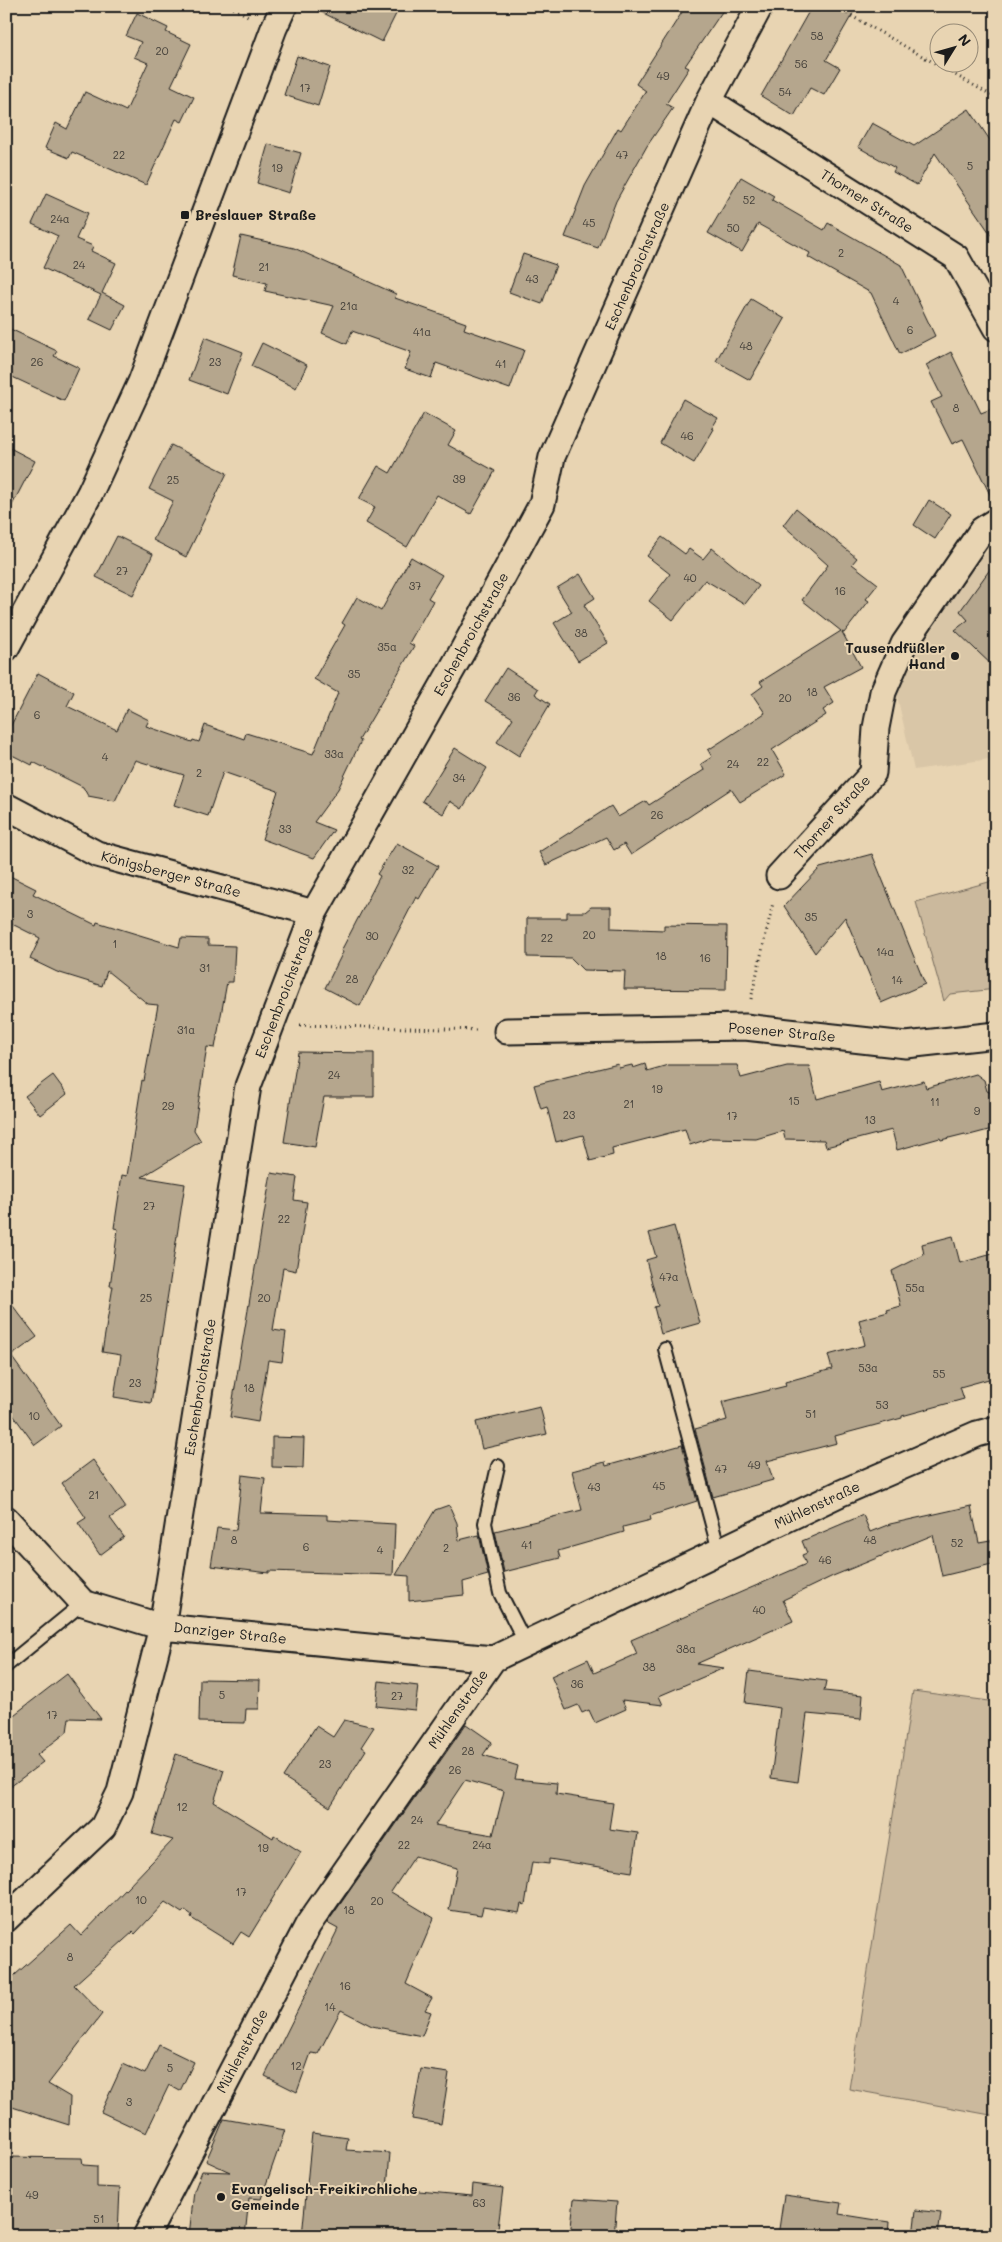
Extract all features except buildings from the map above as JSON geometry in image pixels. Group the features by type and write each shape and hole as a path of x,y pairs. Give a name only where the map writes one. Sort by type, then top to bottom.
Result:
{"street":[{"path":"6,648 90,493 141,382 274,28 284,6"},
{"name":"Eschenbroichstraße","path":"6,1919 103,1827 120,1792 162,1627 248,1086 314,913 542,504 552,457 710,101 760,6"},
{"name":"Thorner Straße","path":"710,101 956,257 996,328"},
{"name":"Thorner Straße","path":"779,876 873,773 876,728 883,692 904,644 982,530 996,521"},
{"name":"Königsberger Straße","path":"6,806 97,854 314,913"},
{"name":"Posener Straße","path":"507,1031 745,1027 906,1045 996,1035"},
{"name":"Mühlenstraße","path":"146,2236 308,1925 493,1659 841,1493 976,1434 996,1429"},
{"path":"6,1518 83,1603"},
{"name":"Danziger Straße","path":"83,1603 162,1627 493,1659"}],"lane":[{"path":"666,1349 719,1551"},
{"path":"498,1466 485,1523 500,1593 526,1644"},
{"path":"6,1666 83,1603"}],"path":[{"path":"834,6 996,98"},
{"path":"745,1027 779,876"},
{"path":"272,1025 507,1031"}],"shaded area":[{"name":"Tausendfüßler Hand","path":"996,542 996,758 914,770 895,687 974,566"},
{"path":"996,880 996,989 950,994 944,1001 916,902"},
{"path":"913,1691 996,1702 996,2116 849,2089"}],"place":[{"name":"Breslauer Straße","path":"185,215"},
{"name":"Tausendfüßler Hand","path":"955,656"},
{"name":"Evangelisch-Freikirchliche Gemeinde","path":"221,2197"}]}
